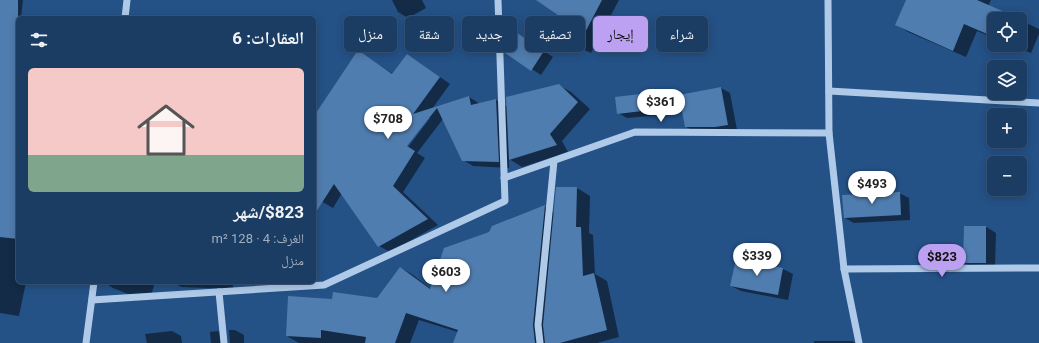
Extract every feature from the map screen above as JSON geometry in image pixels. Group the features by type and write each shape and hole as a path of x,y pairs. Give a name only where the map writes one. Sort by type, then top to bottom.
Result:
{"street":[{"path":"125,16 127,0"},
{"path":"92,300 324,285 505,201 498,0"},
{"path":"828,0 829,133 844,269 859,343"},
{"path":"828,91 1039,103"},
{"path":"504,178 634,132 829,133"},
{"path":"540,343 538,325 554,161"},
{"path":"844,269 1039,268"},
{"path":"86,343 94,284"},
{"path":"219,292 224,343"}],"building":[{"path":"0,0 18,0 18,16 16,16 16,239 0,237"},
{"path":"536,0 602,0 585,33 585,16 559,16"},
{"path":"906,0 977,0 1005,12 987,12 987,34 964,24 953,51 895,25"},
{"path":"517,33 525,38 525,52 543,52 531,71 505,53 517,52"},
{"path":"357,52 361,52 392,74 407,54 440,77 413,114 469,96 471,105 496,99 499,162 462,161 437,108 407,146 415,151 393,186 428,219 378,247 334,184 316,212 316,113"},
{"path":"559,84 578,102 550,134 557,145 509,160 506,97"},
{"path":"721,87 728,125 715,127 685,127 679,95"},
{"path":"649,93 651,110 617,114 615,97"},
{"path":"556,187 577,187 576,227 581,227 583,276 594,273 607,330 560,343 545,343 543,325"},
{"path":"900,192 901,215 844,218 842,195"},
{"path":"545,205 533,325 535,343 453,343 458,330 406,313 395,343 365,343 366,337 321,330 321,338 286,336 288,296 332,299 333,292 377,298 400,267 430,289 444,248 489,232 492,226"},
{"path":"964,226 986,226 986,263 963,263"},
{"path":"736,259 783,268 778,295 730,286"}]}
